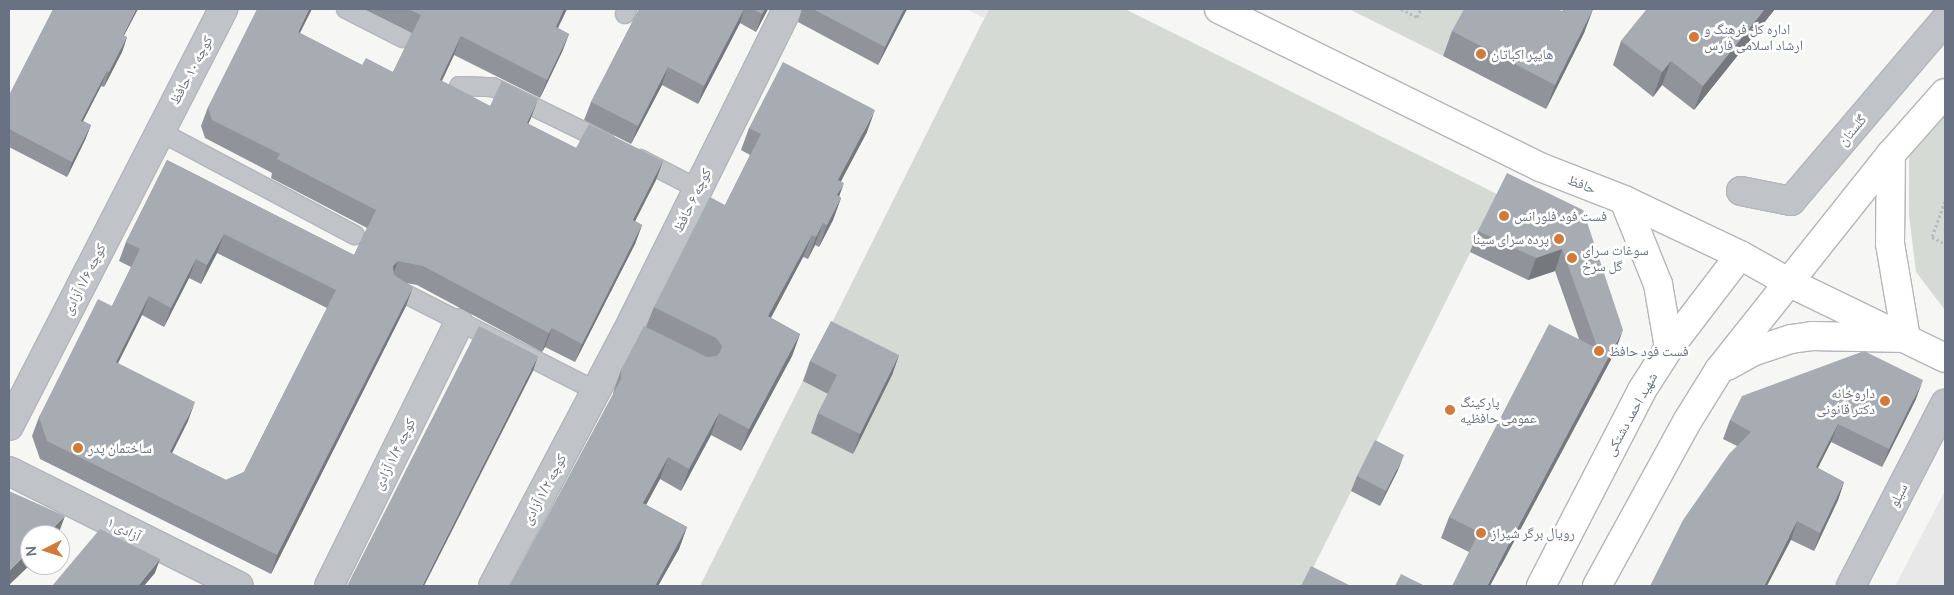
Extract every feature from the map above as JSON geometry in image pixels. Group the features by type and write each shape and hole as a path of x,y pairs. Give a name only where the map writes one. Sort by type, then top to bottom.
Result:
{"main road":[{"name":"حافظ","path":"1219,9 1540,167 1624,200 1740,255 1788,282 1945,358"},
{"path":"1597,586 1688,420 1719,370 1892,154 1945,92"},
{"path":"1719,370 1752,352 1791,339 1812,336 1906,338 1890,243 1892,154"},
{"path":"1624,200 1661,293 1669,348"},
{"name":"شهید احمد دشتکی","path":"1541,586 1642,390 1669,348 1740,255"}],"street":[{"name":"کوچه ۱۰ حافظ","path":"159,131 223,9"},
{"name":"کوچه ۶ حافظ","path":"596,391 636,336 698,189 787,9"},
{"name":"گلستان","path":"1741,191 1791,201 1945,20"},
{"name":"کوچه ۱/۶ آزادی","path":"9,426 159,131"},
{"name":"کوچه ۱/۴ آزادی","path":"329,586 459,323"},
{"name":"کوچه ۱/۲ آزادی","path":"493,586 596,391"},
{"name":"سیلو","path":"1851,586 1945,404"},
{"name":"آزادی ۱","path":"9,471 222,583"}],"lane":[{"path":"346,9 404,38"},
{"path":"459,86 493,87 623,150 698,189"},
{"path":"159,131 355,234"},
{"path":"396,289 459,323 596,391"}],"path":[{"path":"1401,9 1417,17 1421,9"},
{"path":"1945,201 1932,237 1945,244"}],"shaded area":[{"path":"966,9 989,9 984,18"},
{"path":"989,9 1125,9 1499,195 1304,586 700,586"},
{"path":"1349,9 1467,9 1443,56"},
{"path":"1945,114 1945,310 1916,272 1909,215 1909,155"},
{"path":"1945,491 1945,586 1895,586"}],"building":[{"path":"53,9 136,9 123,35 127,37 81,121 91,125 72,162 9,129 9,95"},
{"path":"257,9 309,9 298,32 362,65 366,58 393,72 421,15 408,9 564,9 556,27 569,34 547,80 461,36 440,80 490,106 502,81 538,99 527,123 576,148 589,124 663,161 633,220 642,225 582,344 552,328 549,333 423,266 398,261 393,266 394,275 413,287 277,555 47,441 39,417 98,299 112,306 140,249 126,242 167,160 354,255 376,210 277,159 280,154 212,120 208,107","holes":["224,234 336,290 244,472 226,480 170,452 195,402 116,362 149,296 171,308 196,259 207,265"]},
{"path":"639,9 744,9 704,86 668,67 638,126 591,102"},
{"path":"753,9 765,9 762,14"},
{"path":"813,9 904,9 885,47"},
{"path":"1464,9 1557,9 1562,11 1564,9 1593,9 1555,85 1452,31"},
{"name":"اداره کل فرهنگ و ارشاد اسلامی فارس","path":"1647,9 1765,9 1703,86 1671,61 1662,72 1621,41"},
{"path":"783,62 875,110 838,180 844,183 837,195 841,198 827,225 823,223 816,237 812,235 768,316 800,334 749,429 719,413 689,469 668,457 643,503 687,527 655,586 510,586 621,379 621,370 644,326 707,357 717,356 720,352 722,346 716,338 654,307 710,197 725,205 761,134 749,128"},
{"path":"1507,173 1583,210 1623,330 1487,586 1452,586 1479,532 1449,517 1549,324 1598,349 1562,249 1536,258 1478,231"},
{"path":"831,321 899,355 860,434 818,413 837,375 810,361"},
{"path":"479,326 538,356 422,586 347,586"},
{"path":"1864,351 1923,380 1889,449 1838,424 1816,467 1844,482 1820,533 1797,521 1764,586 1650,586 1683,520 1729,454 1751,432 1730,420 1742,396"},
{"path":"1375,440 1404,455 1386,491 1357,476"},
{"path":"9,491 65,516 56,525 20,525 20,560 9,571"},
{"path":"100,529 160,559 138,586 52,586 61,575 70,575 70,565"},
{"path":"1311,566 1351,586 1301,586"},
{"path":"1401,574 1425,586 1395,586"}],"place":[{"name":"اداره کل فرهنگ و ارشاد اسلامی فارس","path":"1694,37"},
{"name":"هایپر اکباتان","path":"1481,54"},
{"name":"فست فود فلورانس","path":"1504,216"},
{"name":"پرده سرای سینا","path":"1559,239"},
{"name":"سوغات سرای گل سرخ","path":"1572,258"},
{"name":"فست فود حافظ","path":"1599,351"},
{"name":"داروخانه دکتر قانونی","path":"1885,401"},
{"name":"پارکینگ عمومی حافظیه","path":"1450,410"},
{"name":"ساختمان پدر","path":"78,448"},
{"name":"رویال برگر شیراز","path":"1481,533"}]}
